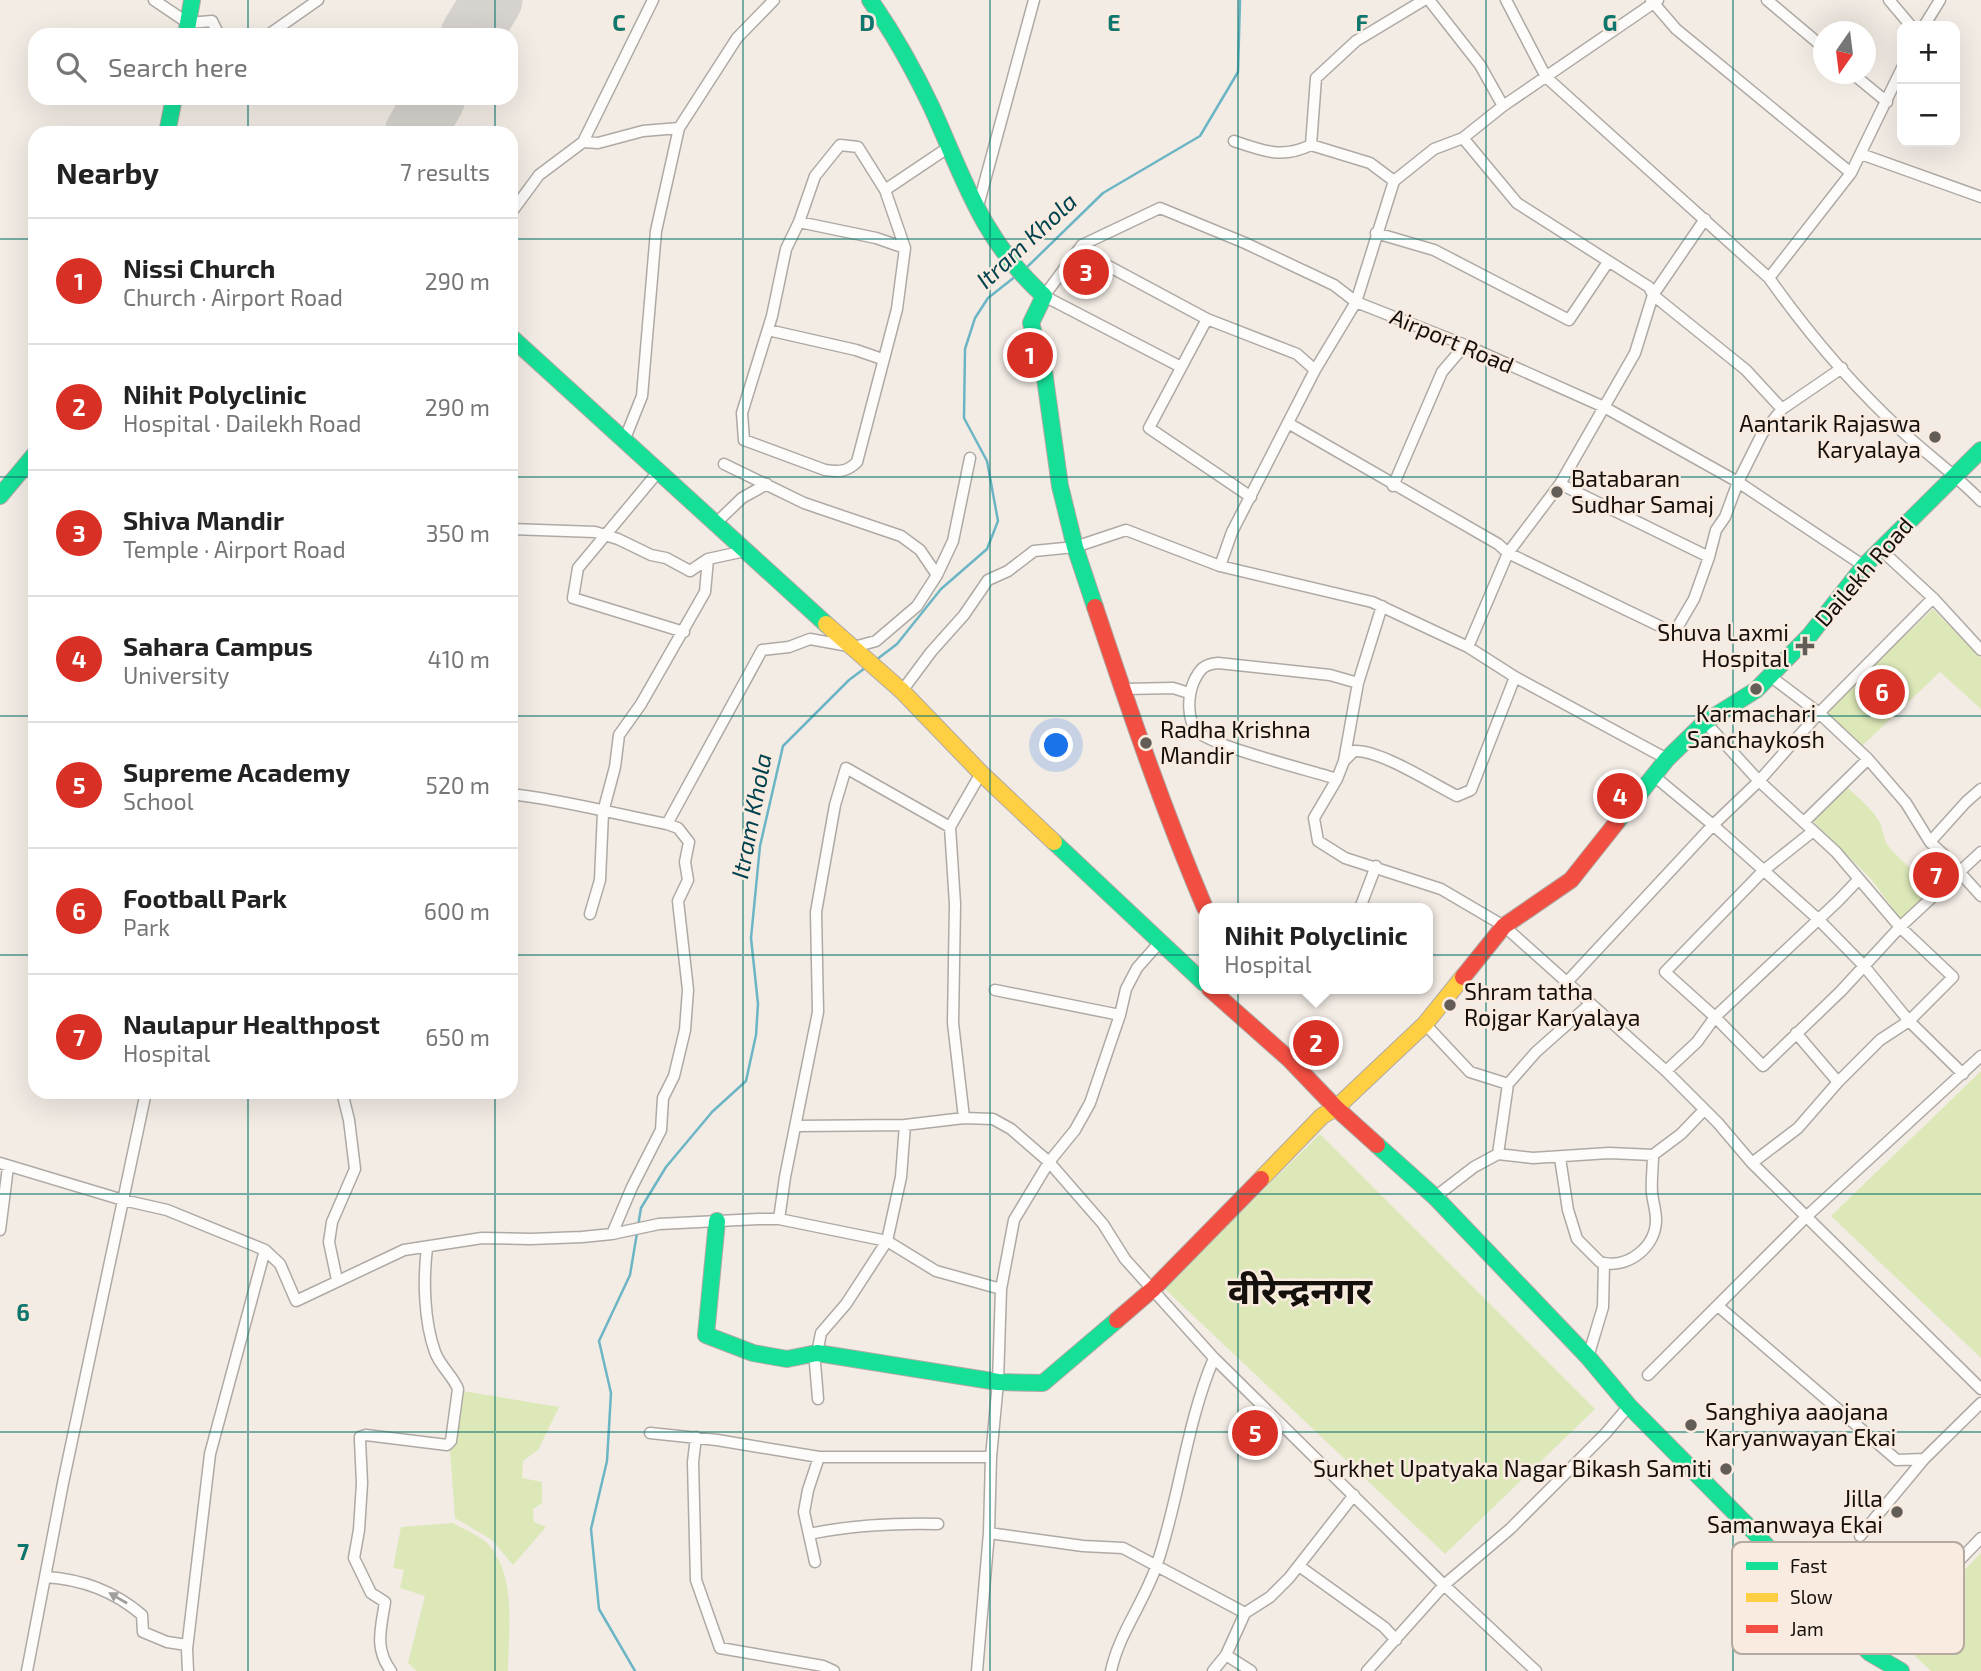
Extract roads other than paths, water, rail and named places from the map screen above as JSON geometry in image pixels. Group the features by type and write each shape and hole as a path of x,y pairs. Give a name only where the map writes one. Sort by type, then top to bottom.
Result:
{"street":[{"path":"154,0 186,28"},
{"path":"187,28 192,0"},
{"path":"278,28 318,0"},
{"path":"518,204 539,175 583,142 653,0"},
{"path":"624,440 642,396 656,231 679,128 737,38 774,0"},
{"path":"870,0 896,36 949,147 976,212 1005,258 1044,296 1181,367"},
{"path":"976,212 1034,0"},
{"path":"1311,145 1316,78 1356,41 1424,0"},
{"path":"1430,0 1480,65 1503,106"},
{"path":"1506,0 1546,77 1769,278 1842,368 1905,434 1955,474 1981,501"},
{"path":"1768,0 1813,39"},
{"path":"1889,0 1907,21"},
{"path":"1927,21 1940,0"},
{"path":"1220,566 1232,532 1315,370 1356,302 1394,181 1434,149 1463,138 1503,106 1654,1 1676,29 1851,173"},
{"path":"190,28 212,20 216,28"},
{"path":"1769,278 1851,173 1897,79"},
{"path":"1865,84 1887,102"},
{"path":"168,126 173,105"},
{"path":"583,142 598,143 643,131 679,128"},
{"path":"1463,138 1517,202 1650,287 1653,295 1745,370 1782,409"},
{"path":"1234,141 1262,151 1293,153 1311,145 1370,163 1394,181"},
{"path":"840,145 858,147 885,190 905,248 897,309 857,462 849,469 837,472 744,440 742,413 768,330 786,249 799,222 815,176 840,145"},
{"path":"885,190 949,147"},
{"path":"1861,154 1981,197"},
{"name":"Airport Road","path":"1044,296 1082,245 1160,208 1245,243 1334,285 1356,302 1465,345 1604,407 1738,482 1864,566"},
{"path":"1468,647 1508,554 1560,484 1635,353 1653,295 1704,219"},
{"path":"799,222 876,238 905,248"},
{"path":"1376,233 1434,250 1569,320 1608,262"},
{"path":"1082,245 1097,260 1207,319 1297,354 1315,370"},
{"path":"1044,296 1031,323 1044,371 1060,486 1075,547 1177,842 1203,903"},
{"path":"1207,319 1149,428 1251,497"},
{"path":"768,330 856,350 882,359"},
{"path":"518,343 715,524 857,649 902,691 981,773 1199,978"},
{"path":"1393,486 1442,372 1465,345"},
{"path":"1288,424 1498,544 1508,554 1675,633 1694,599 1710,557 1716,530 1725,517 1738,482 1762,435 1782,409 1842,368"},
{"name":"Dailekh Road","path":"717,1221 706,1335 752,1353 787,1359 817,1353 998,1382 1043,1383 1153,1289 1322,1116 1336,1108 1425,1024 1504,926 1571,880 1667,759 1705,722 1756,690 1810,635 1864,566 1981,450"},
{"path":"667,824 762,650 789,647 810,639 857,649 876,641 917,606 937,575 953,541 970,458"},
{"path":"0,496 28,462"},
{"path":"723,464 825,512 901,536 920,550 937,575"},
{"path":"658,472 578,568 573,598 684,632"},
{"path":"715,524 742,498 767,484"},
{"path":"1560,484 1710,557"},
{"path":"518,529 595,532 651,555 666,558 690,571 708,559 745,551"},
{"path":"902,691 931,652 964,615 988,580 1008,571 1034,551 1075,547 1126,530 1220,566 1382,606 1468,647 1515,677 1667,759"},
{"path":"1880,549 1933,598 1981,650"},
{"path":"590,914 600,880 603,812 615,767 619,735 684,632 705,592 708,559"},
{"path":"1567,982 1713,825 1759,781 1819,713 1933,598"},
{"path":"1382,606 1358,683 1344,761 1337,779 1314,818 1318,841 1345,858 1441,889 1504,926 1666,1071 1752,1163 1981,1389"},
{"path":"1337,779 1199,734 1192,723 1189,693 1200,669 1208,664 1218,663 1330,675 1358,683"},
{"path":"1770,676 1819,713 1868,759 1906,803 1930,842 1981,896"},
{"path":"1344,761 1354,751 1362,751 1378,756 1457,796 1471,790 1515,677"},
{"path":"1124,689 1173,688 1189,693"},
{"path":"1705,722 1759,781 1836,852 1900,926 1953,977 1909,1021 1880,1040 1798,1128 1752,1163"},
{"path":"1805,821 1868,759"},
{"path":"779,1219 818,1012 816,912 835,805 846,768 950,827"},
{"path":"964,1118 953,1023 955,904 950,827 981,773"},
{"path":"1654,776 1818,919 1864,966 1909,1021 1963,1074"},
{"path":"1930,842 1965,802 1981,789"},
{"path":"518,795 551,798 603,812 667,824 678,828 689,842 685,862 688,880 678,901 688,990 685,1030 674,1076 663,1098 661,1130 632,1186 612,1234"},
{"path":"1812,832 1763,871 1665,972 1715,1017 1763,1066 1864,966 1900,926 1981,852"},
{"path":"1362,903 1376,866"},
{"path":"1666,1071 1697,1042 1715,1017 1859,879"},
{"path":"977,1671 989,1533 1002,1289 1014,1220 1049,1163 1076,1130 1090,1103 1120,1015 1126,989 1137,968 1160,942"},
{"path":"995,990 1120,1015"},
{"path":"1215,994 1289,1059 1336,1108 1435,1196 1588,1357 1629,1406 1762,1542"},
{"path":"1226,994 1228,1006"},
{"path":"1498,1154 1508,1084 1536,1052 1590,1004"},
{"path":"1425,1024 1470,1072 1508,1084"},
{"path":"1796,1033 1838,1082"},
{"path":"1648,1375 1807,1216 1981,1056"},
{"path":"27,1671 145,1099"},
{"path":"337,1280 329,1242 332,1222 355,1169 344,1099"},
{"path":"1435,1196 1474,1167 1498,1154 1533,1158 1609,1153 1653,1155 1681,1134 1704,1110"},
{"path":"797,1126 905,1125 964,1118 993,1119 1011,1129 1049,1163 1103,1224 1125,1259 1214,1358 1444,1585 1536,1671"},
{"path":"818,1399 815,1363 821,1333 846,1304 887,1241 901,1177 905,1125"},
{"path":"1560,1158 1568,1210 1577,1240 1600,1262 1617,1266 1638,1255 1651,1241 1656,1222 1652,1191 1653,1155"},
{"path":"0,1230 4,1165 167,1210 265,1250 280,1264 296,1301 404,1250 482,1238 531,1239 612,1234 659,1224 779,1219 887,1241 936,1271 1002,1289"},
{"path":"391,1671 382,1658 379,1637 385,1602 371,1593 354,1558 362,1483 360,1437 366,1435 447,1445 451,1441 458,1390 436,1355 430,1333 423,1278 427,1248"},
{"path":"187,1671 187,1645 210,1454 265,1250"},
{"path":"1588,1357 1603,1307 1604,1263"},
{"path":"1718,1306 1897,1460 1924,1459"},
{"path":"1111,1671 1115,1652 1157,1564 1201,1389 1214,1358"},
{"path":"1860,1536 1924,1459 1981,1403"},
{"path":"1370,1670 1444,1585 1510,1529 1629,1406"},
{"path":"650,1433 696,1437 819,1457 991,1457"},
{"path":"696,1437 693,1462 696,1580 720,1648 834,1671"},
{"path":"815,1562 804,1512 819,1457"},
{"path":"1213,1671 1226,1655 1245,1613 1270,1597 1299,1566 1354,1494"},
{"path":"809,1534 850,1526 937,1524"},
{"path":"989,1533 1083,1546 1123,1548 1245,1613"},
{"path":"1964,1556 1981,1538"},
{"path":"1299,1566 1384,1628 1396,1640"},
{"path":"45,1577 70,1578 104,1590 142,1615 143,1632 166,1642 187,1645"},
{"path":"1872,1654 1901,1671"},
{"path":"1226,1655 1251,1671"}],"waterway":[{"name":"Itram Khola","path":"1024,270 1103,193 1200,136 1238,72 1240,0"},
{"name":"Itram Khola","path":"876,660 897,644 941,589 987,549 998,521 987,461 964,418 965,349 975,318 988,298 1016,276"},
{"name":"Itram Khola","path":"638,1226 641,1208 666,1167 712,1112 746,1081 756,1035 758,1004 751,938 760,846 783,746 849,680 865,668"},
{"name":"Itram Khola","path":"635,1671 599,1609 591,1529 607,1461 611,1393 599,1341 630,1275 637,1233"}],"place":[{"name":"Shiva Mandir","path":"1086,272"},
{"name":"Nissi Church","path":"1030,355"},
{"name":"Aantarik Rajaswa Karyalaya","path":"1935,437"},
{"name":"Batabaran Sudhar Samaj","path":"1557,492"},
{"name":"Shuva Laxmi Hospital","path":"1805,646"},
{"name":"Karmachari Sanchaykosh","path":"1756,689"},
{"name":"Football Park","path":"1882,692"},
{"name":"Radha Krishna Mandir","path":"1146,743"},
{"name":"Sahara Campus","path":"1620,796"},
{"name":"Naulapur Healthpost","path":"1936,875"},
{"name":"Shram tatha Rojgar Karyalaya","path":"1450,1005"},
{"name":"Nihit Polyclinic","path":"1316,1043"},
{"name":"Sanghiya aaojana Karyanwayan Ekai","path":"1691,1425"},
{"name":"Supreme Academy","path":"1255,1433"},
{"name":"Surkhet Upatyaka Nagar Bikash Samiti","path":"1726,1469"},
{"name":"Jilla Samanwaya Ekai","path":"1897,1512"}],"district":[{"name":"वीरेन्द्रनगर","path":"1300,1291"}]}
